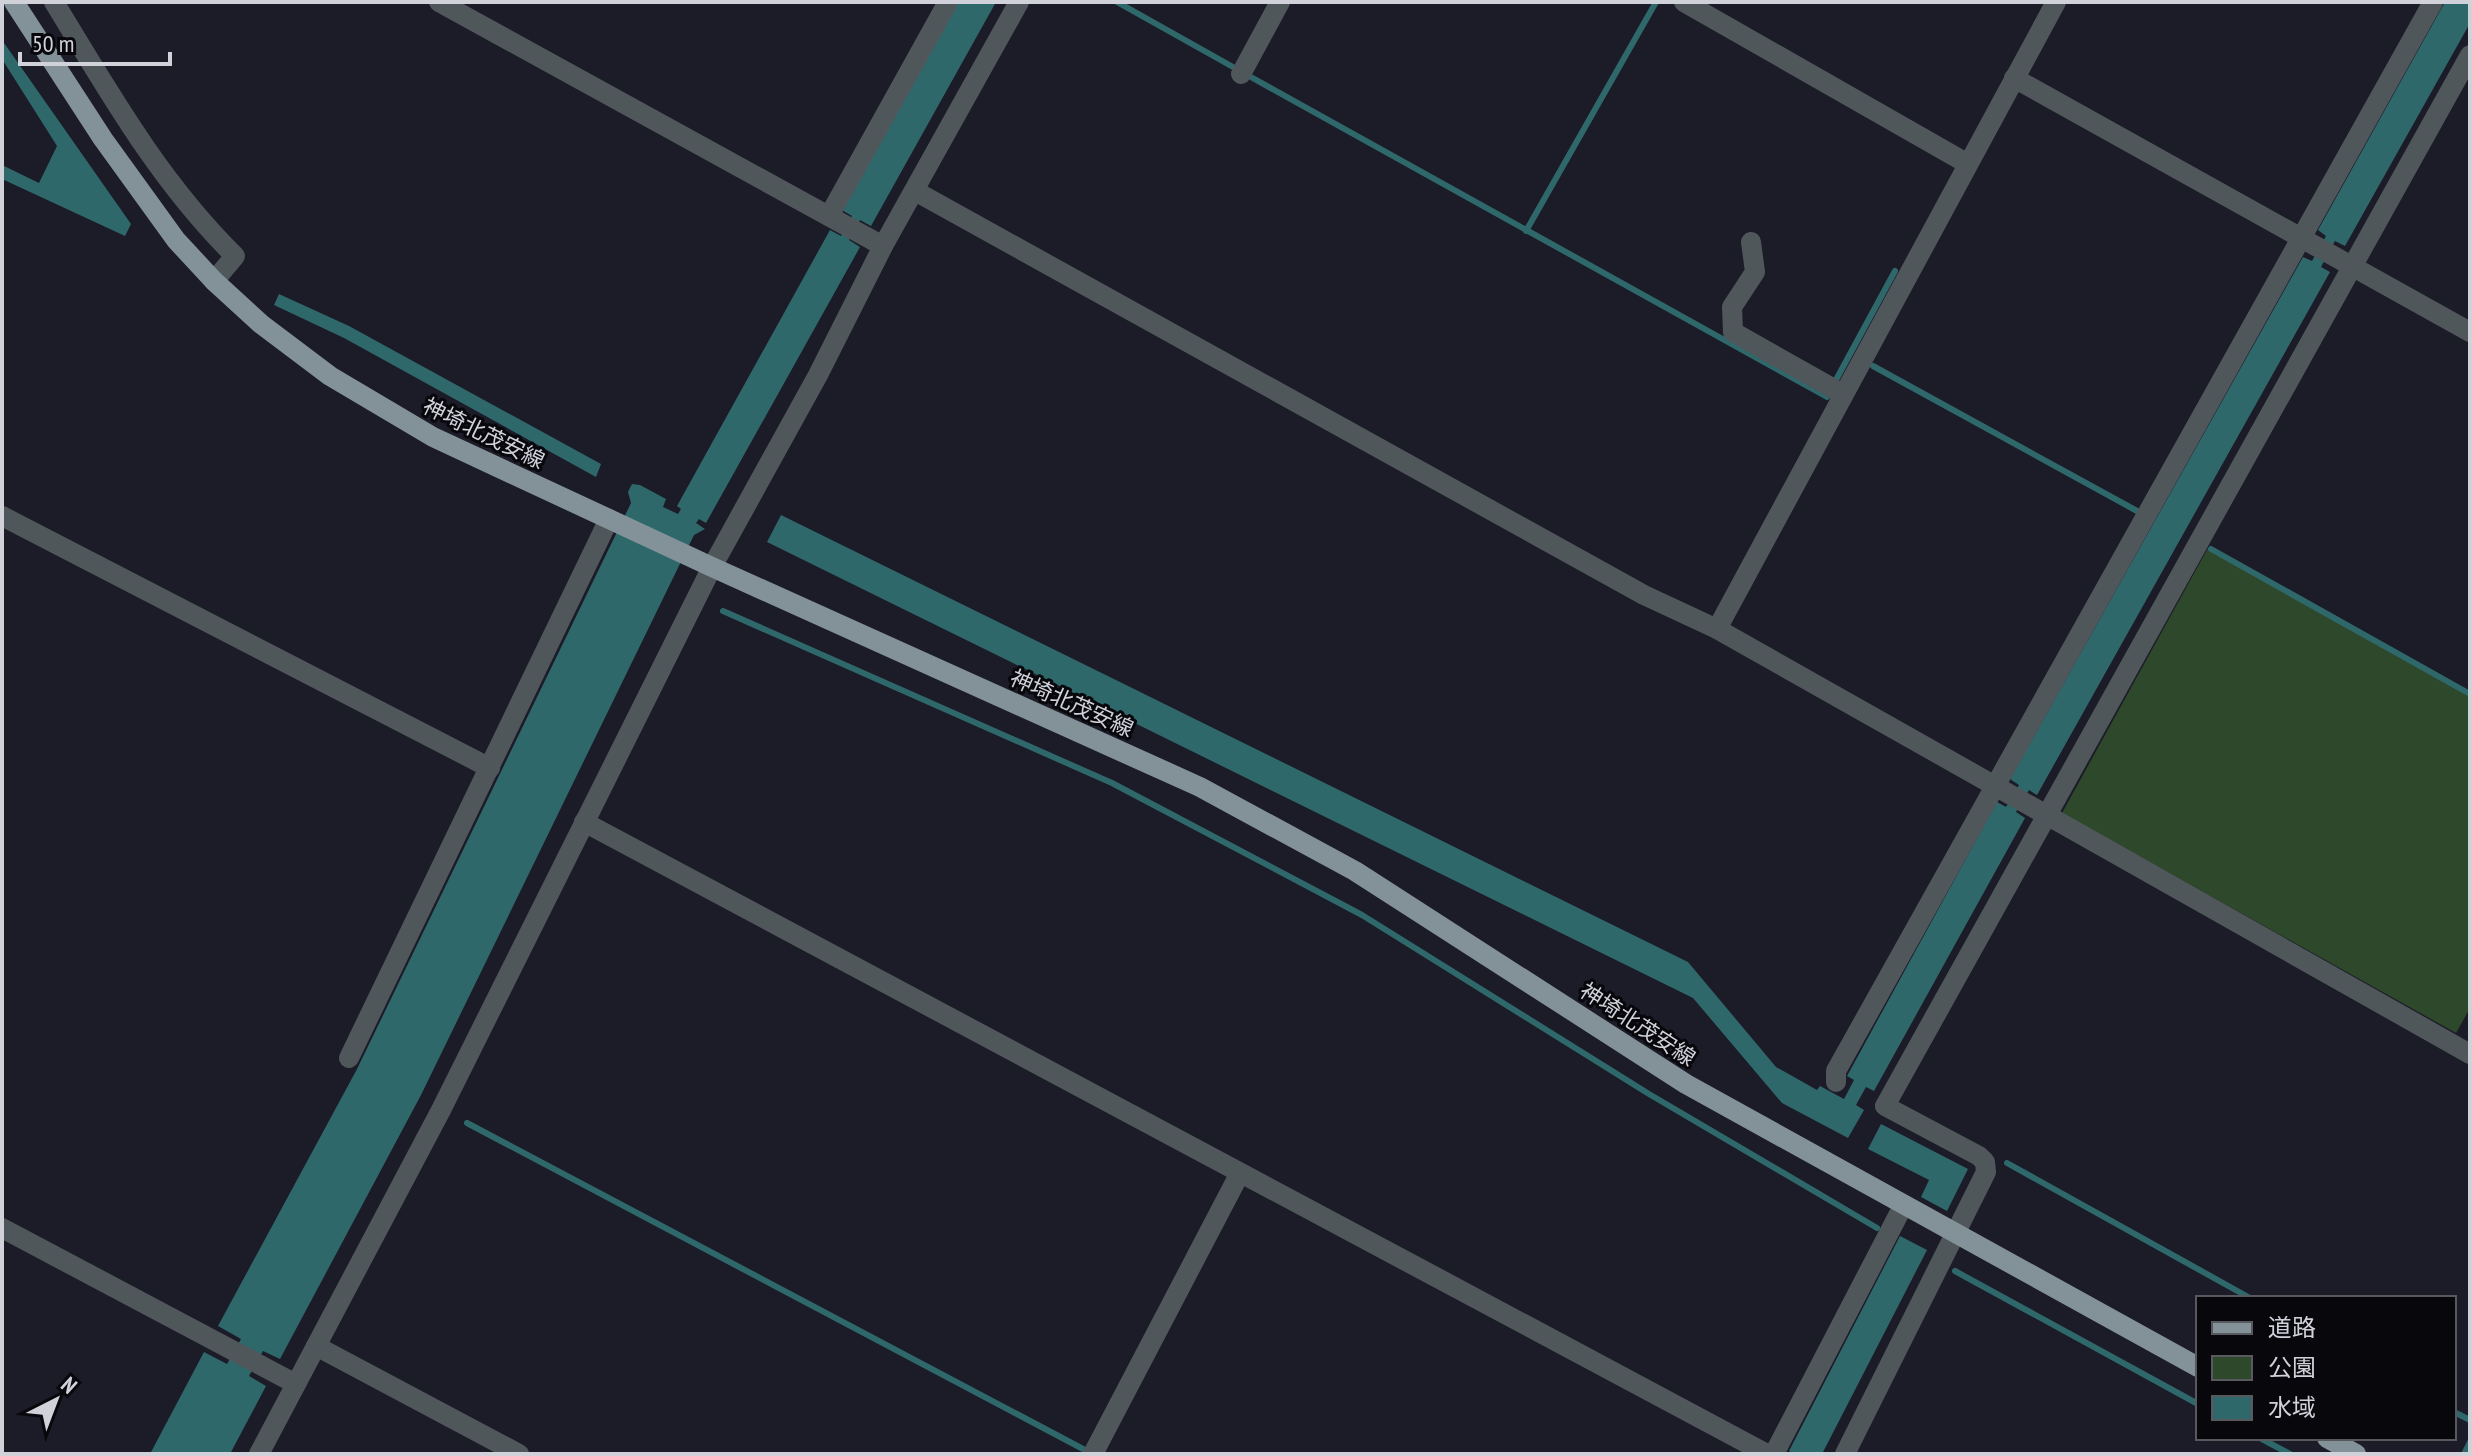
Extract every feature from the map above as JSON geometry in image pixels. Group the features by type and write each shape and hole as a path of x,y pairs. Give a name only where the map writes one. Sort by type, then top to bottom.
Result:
{"main road":[{"name":"神埼北茂安線","path":"14,2 103,139 176,240 214,281 261,324 330,376 433,437 703,563 1200,787 1355,871 1686,1084 2196,1366"},
{"path":"2331,1440 2356,1454"}],"street":[{"path":"54,2 143,147 200,222 235,256 214,281"},
{"path":"439,2 883,246"},
{"path":"844,224 948,2"},
{"path":"259,1454 441,1110 584,822 703,563 818,375 883,246 1019,2"},
{"path":"1241,74 1280,2"},
{"path":"1684,2 1968,164"},
{"path":"1717,629 2056,2"},
{"path":"1836,1082 1836,1071 2010,795 2317,246 2433,2"},
{"path":"1845,1454 1986,1172 1985,1162 1979,1156 1885,1106 2470,55"},
{"path":"2014,78 2470,332"},
{"path":"915,191 1644,595 1717,629 2470,1054"},
{"path":"1751,242 1755,272 1732,307 1733,332 1843,394"},
{"path":"2,516 490,768"},
{"path":"349,1058 609,519"},
{"path":"584,822 1767,1454"},
{"path":"1093,1454 1240,1173"},
{"path":"1774,1454 1903,1206"},
{"path":"2,1228 296,1384"},
{"path":"316,1346 519,1454"}],"green space":[{"path":"2208,548 2470,695 2470,1008 2456,1033 2062,813"}],"water":[{"path":"958,2 996,2 871,226 860,220 849,240 860,247 706,523 699,519 696,523 705,529 694,535 421,1095 280,1359 263,1351 249,1376 266,1386 230,1454 150,1454 204,1352 227,1364 241,1339 218,1326 357,1069 631,503 628,492 632,484 666,499 663,507 678,514 681,509 677,506 830,230 841,236 852,216 842,210"},
{"path":"2445,2 2470,2 2470,23 2345,246 2335,241 2321,267 2330,272 2037,795 2029,790 2016,812 2025,818 1874,1091 1866,1087 1856,1105 1864,1110 1848,1138 1782,1103 1693,998 767,542 781,515 1688,962 1776,1067 1817,1090 1820,1086 1844,1099 1854,1080 1847,1076 1997,802 2006,807 2019,785 2010,779 2303,257 2312,261 2326,236 2318,230"},
{"path":"2,40 131,224 125,236 2,179 2,165 39,183 57,146 2,59"},
{"path":"279,294 349,326 601,464 596,477 344,338 274,305"},
{"path":"1881,1124 1968,1169 1947,1211 1921,1197 1929,1180 1868,1149"},
{"path":"1900,1236 1927,1250 1822,1454 1794,1454 1789,1451"}],"waterway":[{"path":"1117,2 1233,67"},
{"path":"1526,231 1656,2"},
{"path":"1249,76 1827,397"},
{"path":"1837,378 1895,271"},
{"path":"1873,366 2137,511"},
{"path":"2211,549 2470,694"},
{"path":"723,611 1112,783 1362,915 1649,1094 1877,1228"},
{"path":"467,1123 1085,1450"},
{"path":"2007,1163 2246,1296"},
{"path":"1955,1271 2196,1403"},
{"path":"2456,1413 2470,1420"},
{"path":"2264,1440 2290,1454"},
{"path":"2464,1454 2470,1442"}]}
